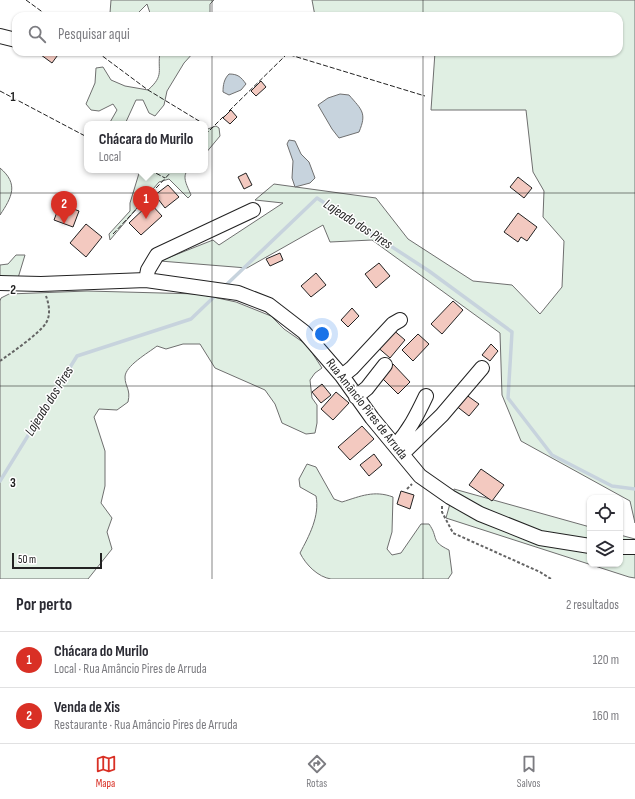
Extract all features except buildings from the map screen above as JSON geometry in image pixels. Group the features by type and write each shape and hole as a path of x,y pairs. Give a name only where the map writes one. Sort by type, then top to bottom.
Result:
{"street":[{"path":"0,36 12,39"},
{"path":"146,280 148,270 157,255 253,210"},
{"name":"Rua Amâncio Pires de Arruda","path":"0,283 41,284 146,280 238,293 269,305 304,332 342,376 356,397 420,476 480,514 540,538 587,546"},
{"path":"342,376 352,368 393,324 400,320"},
{"path":"356,397 367,388 385,365"},
{"path":"398,450 442,415 482,368"},
{"path":"398,450 426,396"},
{"path":"623,546 635,547"}],"path":[{"path":"0,361 40,330 46,323 50,313 48,302 41,284"},
{"path":"444,492 442,512 453,533 519,562 552,579"}],"green space":[{"path":"111,0 214,0 210,4 210,12 150,12 147,4 139,12 110,12"},
{"path":"312,0 635,0 635,523 630,501 623,497 623,495 619,495 521,441 502,395 500,333 372,240 330,242 323,225 247,268 160,261 213,240 219,245 283,203 255,200 274,184 376,198 408,239 473,281 512,285 540,314 562,287 564,241 543,217 544,191 533,172 526,110 431,110 435,56 623,56 623,12 314,12"},
{"path":"159,56 190,56 184,63 167,91 164,105 155,116 149,113 143,100 136,100 126,121 111,121 117,110 113,104 99,111 91,110 86,104 95,83 96,68 103,67 111,80 125,86 148,90 157,80 159,72"},
{"path":"216,126 219,128 220,136 208,150 208,129"},
{"path":"0,168 10,180 12,191 8,202 0,215"},
{"path":"139,173 186,173 185,179 191,195 188,198 169,179 159,182 110,240 109,234 130,211 130,203"},
{"path":"16,255 25,255 18,278 0,276 0,265 8,264"},
{"path":"87,291 199,294 236,302 271,316 284,329 307,345 322,368 315,373 310,380 312,398 317,405 317,423 315,433 306,434 282,423 275,404 265,390 215,368 200,344 183,344 166,349 157,346 133,364 126,373 125,380 129,394 128,402 117,410 99,409 94,417 105,451 105,486 101,503 112,518 107,532 112,549 88,579 0,579 0,301 1,298 9,294"},
{"path":"307,464 316,467 334,499 342,502 361,496 374,494 393,497 392,532 387,549 392,555 401,553 421,524 429,524 437,542 449,550 452,573 448,579 331,579 322,576 313,570 300,553 313,526 317,503 316,496 300,487 299,479"},
{"path":"454,489 587,526 587,563 446,518"},
{"path":"623,536 635,539 635,578 598,567 623,567"}],"shaded area":[{"path":"229,74 239,76 246,84 241,90 229,95 223,92 223,87"},
{"path":"340,94 349,95 360,108 363,120 359,132 339,138 318,105 328,98"},
{"path":"289,140 295,141 301,154 309,162 315,178 310,183 295,187 292,178 293,161 287,144"}],"waterway":[{"name":"Lajeado dos Pires","path":"224,287 317,198 429,271 512,332 508,398 552,455 612,486 635,489"},
{"name":"Lajeado dos Pires","path":"0,481 77,356 191,319 217,294"}],"fence":[{"path":"26,0 42,12"},
{"path":"102,56 148,90 199,121"},
{"path":"229,111 285,56"},
{"path":"294,56 425,96"},
{"path":"0,91 84,135"},
{"path":"208,132 225,115"},
{"path":"156,173 165,178"},
{"path":"113,234 170,173"}],"place":[{"name":"Chácara do Murilo","path":"146,219"},
{"name":"Venda de Xis","path":"64,224"}]}
